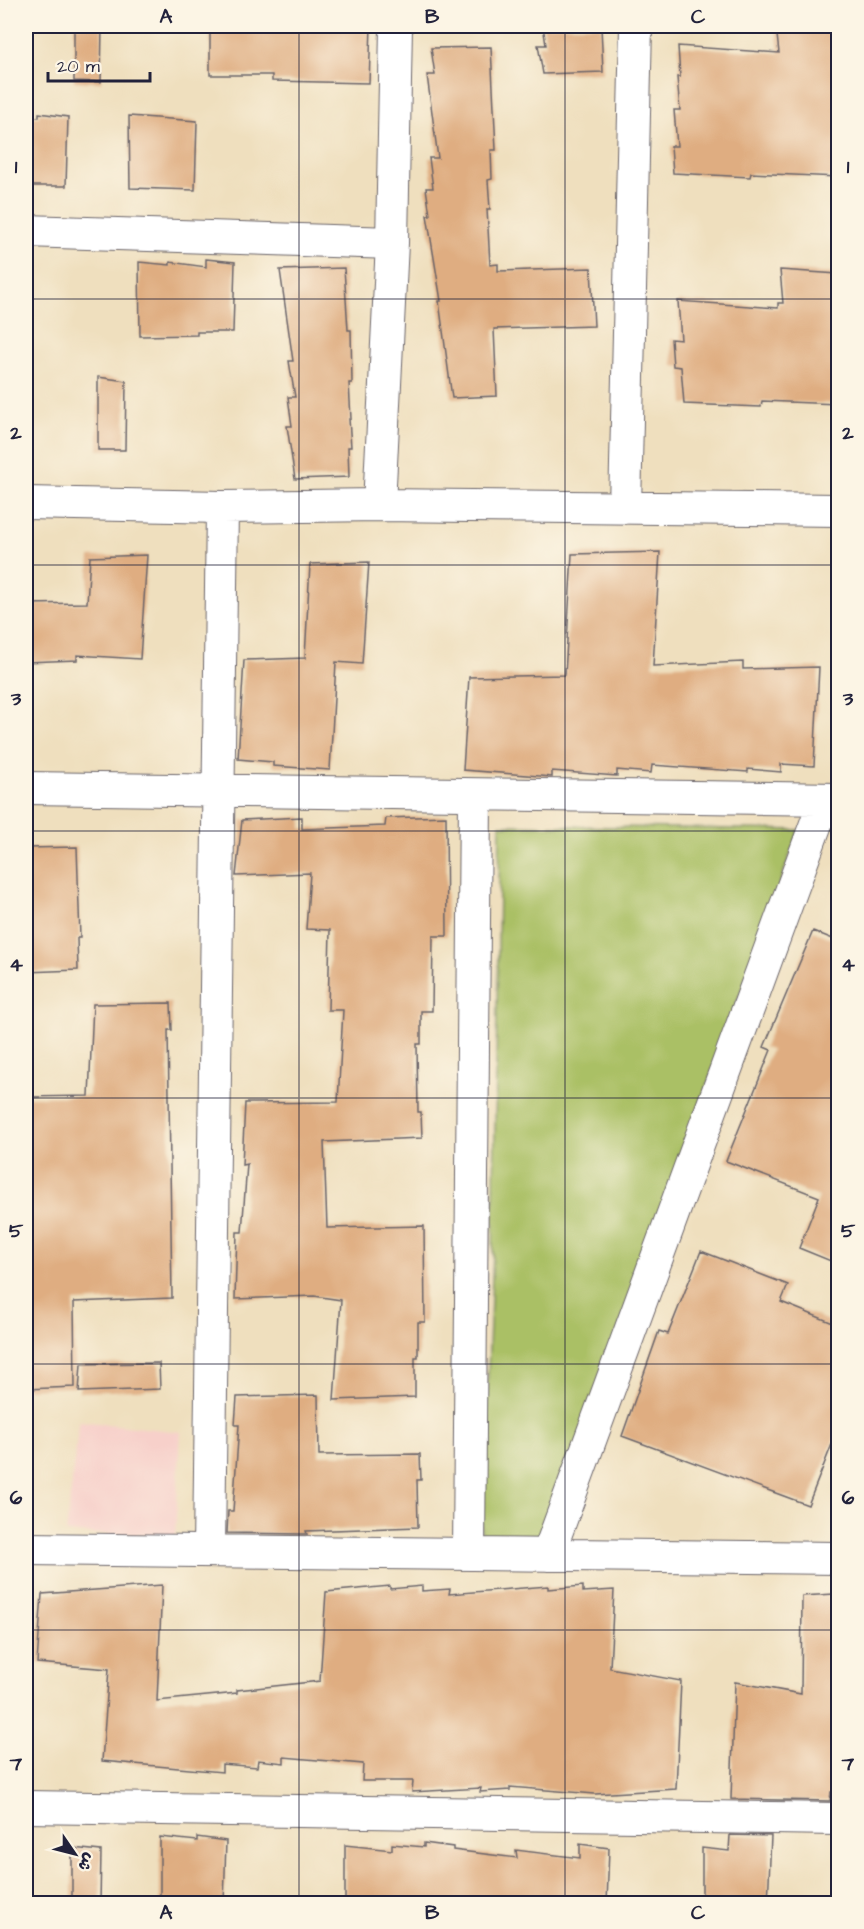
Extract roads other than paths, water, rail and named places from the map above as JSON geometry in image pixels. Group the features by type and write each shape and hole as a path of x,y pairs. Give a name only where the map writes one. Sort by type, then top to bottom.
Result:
{"street":[{"path":"380,505 392,243 396,26"},
{"path":"625,508 636,26"},
{"path":"26,231 392,243"},
{"path":"26,503 222,507 380,505 838,510"},
{"path":"209,1551 222,507"},
{"path":"26,788 832,799 548,1555"},
{"path":"469,1554 475,795"},
{"path":"26,1548 838,1558"},
{"path":"26,1807 838,1819"}]}
